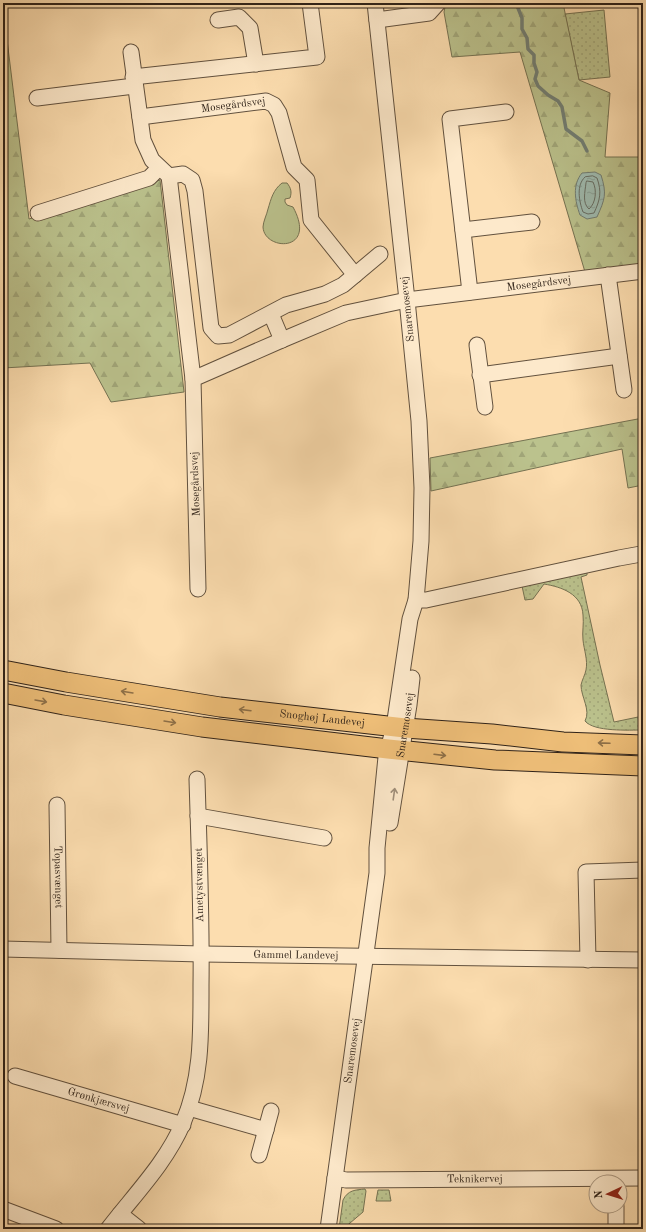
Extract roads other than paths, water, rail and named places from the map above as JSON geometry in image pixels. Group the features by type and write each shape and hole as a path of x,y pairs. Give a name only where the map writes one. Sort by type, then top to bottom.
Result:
{"main road":[{"name":"Snoghøj Landevej","path":"3,670 397,739 495,760 643,766"},
{"name":"Snoghøj Landevej","path":"3,694 202,727 397,739 492,734 563,742 643,745"},
{"path":"584,764 618,756 643,757"}],"street":[{"path":"37,98 134,81 317,57 310,3"},
{"name":"Snaremosevej","path":"328,1229 377,873 377,848 397,739 409,705 418,613 416,600 421,541 422,488 419,422 375,3"},
{"path":"377,20 428,13 438,3"},
{"path":"218,20 239,17 250,28 256,64"},
{"name":"Mosegårdsvej","path":"130,52 143,140 152,160 164,172 193,379 198,589"},
{"name":"Mosegårdsvej","path":"140,117 266,101 274,105 279,112 294,167 307,180 311,220 355,275"},
{"path":"470,292 450,119 506,112"},
{"path":"38,213 164,172 184,174 192,180 195,191 211,328 218,336 229,335 286,305 325,294 344,285 380,254"},
{"path":"463,230 532,222"},
{"name":"Mosegårdsvej","path":"193,379 346,313 407,300 643,271"},
{"path":"608,275 624,390"},
{"path":"271,314 282,340"},
{"path":"477,346 485,407"},
{"path":"480,375 619,356"},
{"path":"416,600 426,600 619,558 641,554 643,555"},
{"name":"Ametystvænget","path":"197,780 202,954"},
{"name":"Topasvænget","path":"57,805 59,950"},
{"path":"198,816 324,838"},
{"path":"588,960 586,872 643,870"},
{"name":"Gammel Landevej","path":"3,949 202,954 643,960"},
{"path":"108,1229 164,1159 183,1125 189,1108 197,1079 200,1051 202,954"},
{"name":"Grønkjærsvej","path":"15,1076 183,1125"},
{"path":"189,1108 266,1130"},
{"path":"259,1154 271,1111"},
{"name":"Teknikervej","path":"335,1178 346,1180 588,1180"},
{"name":"Teknikervej","path":"628,1179 643,1178"},
{"path":"3,1209 56,1229"},
{"path":"120,1214 140,1229"},
{"path":"616,1214 616,1229"}],"water":[{"path":"595,172 601,175 604,187 604,196 602,206 597,217 587,219 580,215 575,193 577,183 582,173"}],"waterway":[{"path":"516,3 522,18 522,29 527,38 528,49 534,55 534,63 537,72 535,79 538,86 558,101 562,107 566,129 582,141 587,151"}]}
